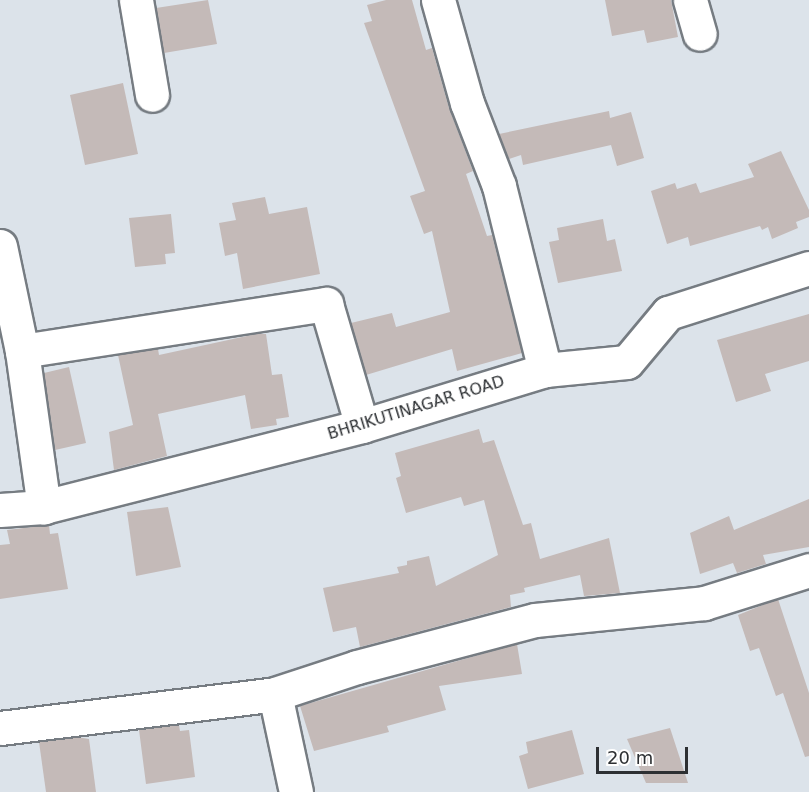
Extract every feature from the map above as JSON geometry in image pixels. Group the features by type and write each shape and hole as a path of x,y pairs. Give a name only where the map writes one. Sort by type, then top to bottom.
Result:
{"street":[{"path":"136,0 152,94"},
{"path":"438,0 467,103 499,186 545,369"},
{"path":"690,0 700,34"},
{"path":"0,246 22,351 44,507"},
{"name":"BHRIKUTINAGAR ROAD","path":"0,510 44,507 362,426 545,369 627,362 668,313 809,268"},
{"path":"22,351 326,304 362,426"},
{"path":"0,728 275,694 357,667 535,620 704,603 809,570"},
{"path":"275,694 296,792"}],"building":[{"path":"208,0 217,44 164,53 156,8"},
{"path":"386,0 412,0 426,50 432,48 449,108 473,171 466,174 487,236 492,235 522,353 457,371 452,349 366,375 351,323 392,313 396,327 450,312 432,231 424,234 410,196 425,191 364,23 372,21 367,5"},
{"path":"605,0 671,0 678,37 647,43 644,30 612,36"},
{"path":"123,83 138,154 85,165 70,95"},
{"path":"609,111 610,118 631,112 644,158 617,166 611,145 523,165 521,155 509,159 499,134"},
{"path":"781,151 809,210 809,217 796,222 798,228 772,239 768,227 762,230 760,226 690,246 688,237 667,244 651,191 675,183 677,189 696,183 700,193 754,177 748,164"},
{"path":"265,197 269,214 307,207 320,274 243,289 237,253 225,256 219,223 236,220 232,203"},
{"path":"171,214 175,253 165,254 166,264 135,267 129,218"},
{"path":"603,219 607,241 615,239 622,271 558,283 549,242 559,240 557,228"},
{"path":"809,314 809,361 765,374 771,391 736,402 717,340"},
{"path":"256,334 266,334 272,375 282,374 289,417 276,419 277,425 251,429 245,395 158,414 167,456 114,470 109,432 133,425 118,355 158,349 159,355"},
{"path":"69,367 86,443 55,450 44,373"},
{"path":"479,429 483,443 494,440 523,525 531,523 540,559 609,538 620,593 584,596 580,575 524,588 525,592 510,595 511,607 360,647 356,627 333,632 323,588 399,573 397,567 407,565 407,561 429,556 436,586 498,555 484,500 464,506 461,497 406,513 396,478 401,476 395,453"},
{"path":"809,499 809,547 763,555 766,564 737,573 733,563 700,574 690,533 729,516 734,530"},
{"path":"168,507 181,567 136,576 127,512"},
{"path":"49,525 50,534 58,533 68,589 0,599 0,545 10,544 7,530"},
{"path":"778,599 809,693 809,756 805,757 783,693 776,696 759,648 750,651 738,615"},
{"path":"517,644 522,674 439,686 446,710 387,726 389,732 314,751 300,706"},
{"path":"179,725 180,731 189,730 195,777 146,784 139,730"},
{"path":"670,728 688,783 646,783 627,739"},
{"path":"572,730 584,774 528,789 519,756 528,753 526,742"},
{"path":"77,737 89,739 96,792 46,792 39,742"}]}
